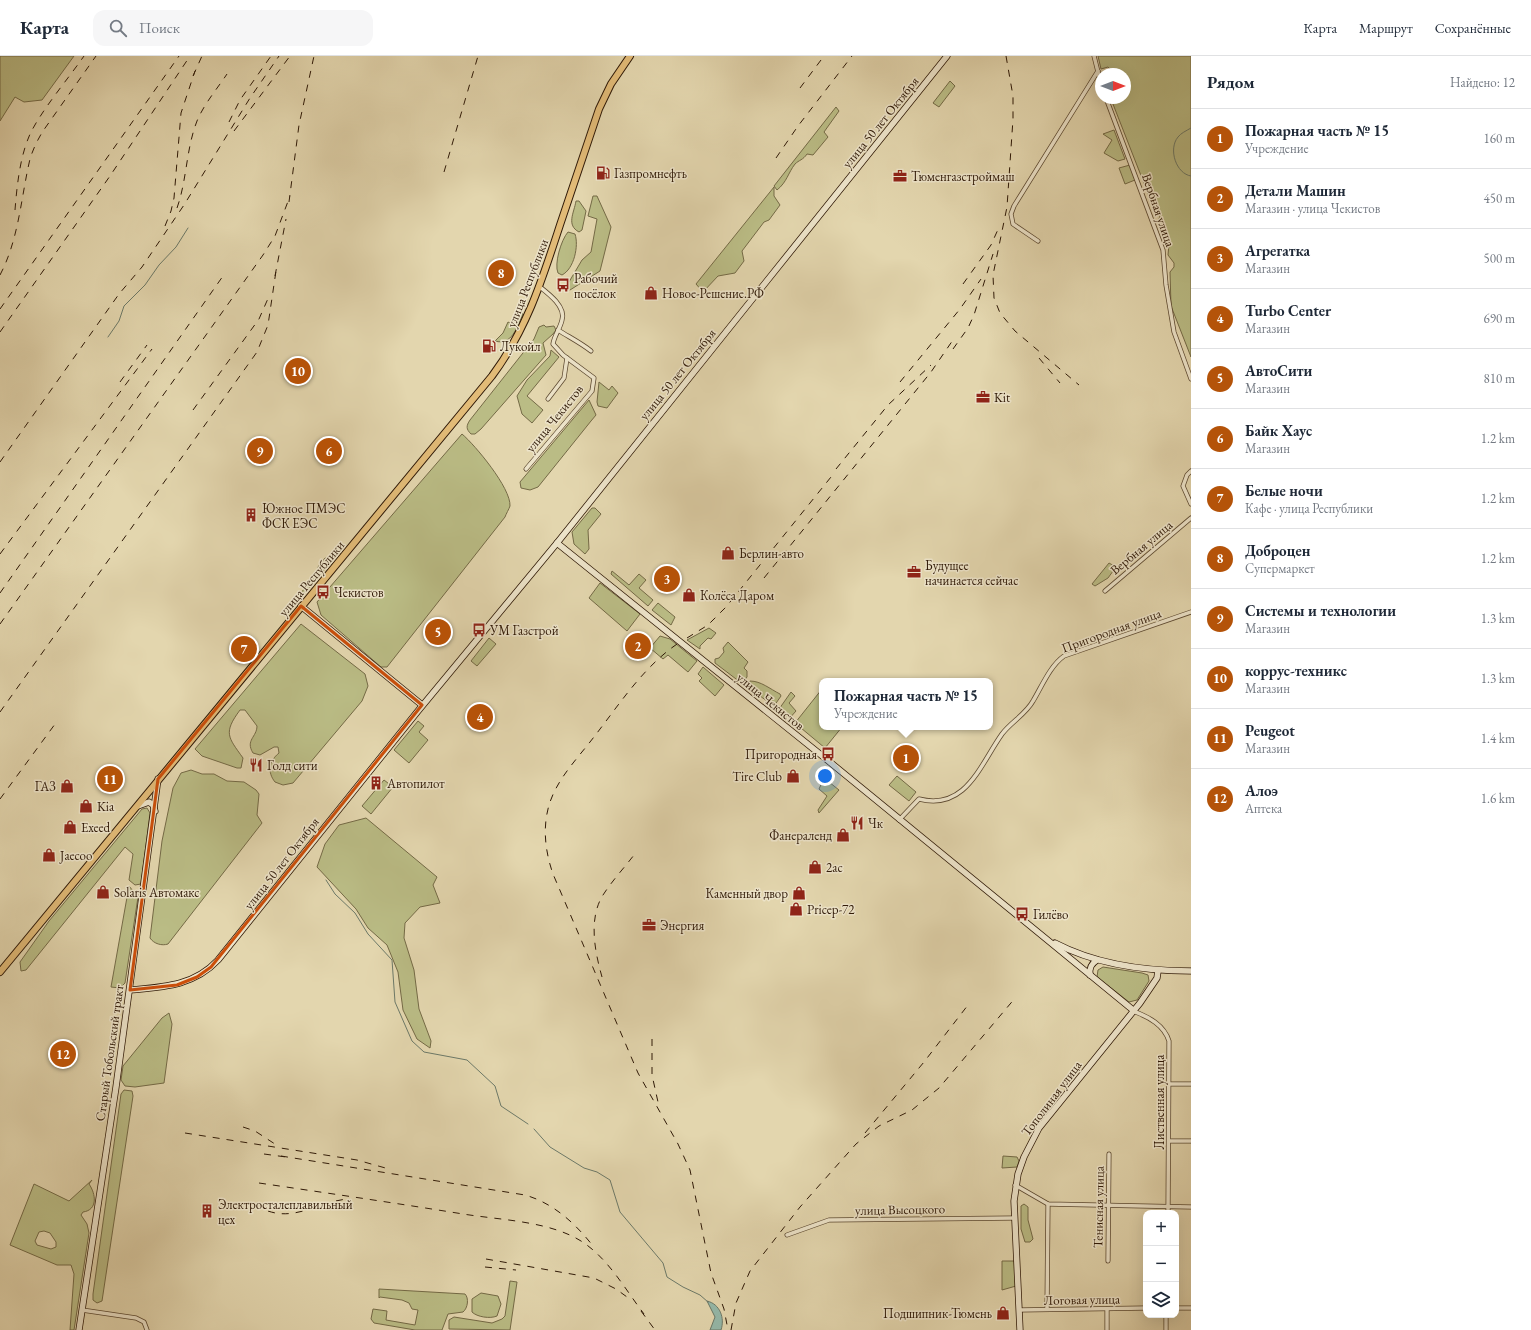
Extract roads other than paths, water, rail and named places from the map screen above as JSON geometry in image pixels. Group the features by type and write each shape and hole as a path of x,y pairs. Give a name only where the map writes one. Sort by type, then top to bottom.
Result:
{"main road":[{"name":"улица Республики","path":"0,972 500,365 523,328 540,287 599,109 611,84 630,56"},
{"name":"улица 50 лет Октября","path":"130,990 177,985 197,977 211,967 422,705 557,543 947,56"},
{"name":"улица Чекистов","path":"557,543 1044,937"},
{"path":"301,606 422,705"},
{"name":"Старый Тобольский тракт","path":"79,1330 130,990 155,811 158,779"},
{"path":"136,807 149,802 152,804 155,811"},
{"path":"1044,937 1061,946 1097,960 1128,967 1158,971 1191,971"},
{"path":"1044,937 1133,1010"},
{"path":"1090,975 1089,969 1092,963 1097,960"},
{"name":"Тополиная улица","path":"1020,1330 1015,1185 1027,1149 1039,1128 1133,1010 1140,1004 1157,978 1158,971"}],"street":[{"path":"1094,56 1097,68"},
{"path":"1038,241 1013,224 1012,214 1014,206 1095,76"},
{"name":"Вербная улица","path":"1108,104 1163,250 1166,285 1174,332 1191,379"},
{"path":"540,287 548,293 562,312 562,320 553,344 567,358 564,378 548,399"},
{"path":"558,330 591,351"},
{"name":"улица Чекистов","path":"526,469 592,391 594,378 567,358"},
{"path":"1191,471 1184,481 1183,486 1191,504"},
{"name":"Вербная улица","path":"1104,591 1191,518"},
{"name":"Пригородная улица","path":"898,820 919,799 929,802 948,799 967,786 1003,733 1030,705 1056,663 1064,656 1191,612"},
{"name":"Лиственная улица","path":"1133,1010 1153,1021 1166,1032 1169,1042 1170,1084 1168,1207"},
{"path":"1170,1084 1191,1084"},
{"path":"1169,1141 1191,1141"},
{"name":"Тенисная улица","path":"1108,1260 1109,1154"},
{"path":"1015,1185 1048,1204 1191,1207"},
{"path":"1046,1310 1048,1204"},
{"name":"улица Высоцкого","path":"787,1235 829,1220 1015,1218"},
{"name":"Логовая улица","path":"1019,1310 1143,1308"},
{"path":"1179,1308 1191,1308"},
{"path":"1107,1309 1107,1330"},
{"path":"82,1310 136,1318 144,1322 147,1330"},
{"path":"1166,1318 1166,1330"}],"waterway":[{"path":"1191,128 1179,136 1175,142 1174,148 1175,160 1181,171 1191,176"},
{"path":"108,337 119,321 124,306 145,285 159,265 176,247 188,228"},
{"path":"326,880 335,894 355,913 368,934 392,960 395,1002 412,1041 424,1052 467,1060 495,1086 501,1106 528,1124"},
{"path":"534,1129 550,1147 584,1168 597,1172 610,1180 620,1212 663,1263 667,1277 700,1295 708,1302"}],"railway":[{"path":"15,210 18,180 24,150 31,132 49,103 84,56"},
{"path":"0,275 11,247 19,218 30,159 37,141 96,56"},
{"path":"0,309 179,56"},
{"path":"0,332 110,176 190,56"},
{"path":"193,76 202,56"},
{"path":"229,122 240,100 271,56"},
{"path":"0,462 119,294 142,267 184,205 250,98 279,56"},
{"path":"234,131 290,56"},
{"path":"289,202 299,125 314,56"},
{"path":"444,172 478,56"},
{"path":"800,88 824,56"},
{"path":"776,158 798,126 852,56"},
{"path":"1006,56 1013,96 1013,119 1007,207 993,275 994,298 1000,313 1015,331 1079,385"},
{"path":"165,226 174,198 181,113 195,71"},
{"path":"177,208 183,187 193,132 197,121 207,103 227,74"},
{"path":"0,624 263,255 275,236 290,196"},
{"path":"275,276 286,219"},
{"path":"963,284 991,245 1000,225"},
{"path":"953,349 968,328 974,315 993,254"},
{"path":"0,712 257,352 268,325 276,271"},
{"path":"0,593 223,276"},
{"path":"900,382 960,309 981,279"},
{"path":"193,410 259,319 270,294"},
{"path":"764,578 931,372 955,337"},
{"path":"120,382 147,345"},
{"path":"0,554 152,349"},
{"path":"1039,358 1060,383"},
{"path":"836,469 888,405 931,365"},
{"path":"687,638 708,625 726,607 831,477"},
{"path":"677,644 664,654 641,677 562,778 550,802 545,829 546,847 553,874 638,1073 678,1144 690,1170 711,1273 724,1309 728,1330"},
{"path":"0,799 58,720"},
{"path":"602,977 594,936 594,925 598,904 614,880 634,855"},
{"path":"731,1330 736,1303 750,1271 800,1207 856,1144 879,1126 912,1110 939,1088 1016,997"},
{"path":"865,1133 924,1062 968,1005"},
{"path":"652,1039 652,1075 658,1102"},
{"path":"243,1127 255,1131 278,1146"},
{"path":"185,1133 357,1160 389,1169"},
{"path":"264,1154 286,1157"},
{"path":"281,1156 525,1195 545,1203 563,1215 579,1229 593,1246"},
{"path":"259,1183 524,1222 554,1229 581,1241 600,1256 616,1274 644,1314"},
{"path":"268,1211 289,1214 338,1200 348,1199"},
{"path":"486,1259 594,1278 616,1289 627,1297"},
{"path":"485,1267 516,1270"},
{"path":"641,1311 655,1330"}],"place":[{"name":"Газпромнефть","path":"603,173"},
{"name":"Тюменгазстроймаш","path":"900,176"},
{"name":"Доброцен","path":"501,273"},
{"name":"Рабочий посёлок","path":"563,285"},
{"name":"Новое-Решение.РФ","path":"651,293"},
{"name":"Лукойл","path":"489,346"},
{"name":"коррус-техникс","path":"298,371"},
{"name":"Kit","path":"983,397"},
{"name":"Системы и технологии","path":"260,451"},
{"name":"Байк Хаус","path":"329,451"},
{"name":"Южное ПМЭС ФСК ЕЭС","path":"251,515"},
{"name":"Берлин-авто","path":"728,553"},
{"name":"Будущее начинается сейчас","path":"914,572"},
{"name":"Агрегатка","path":"667,579"},
{"name":"Чекистов","path":"323,592"},
{"name":"Колёса Даром","path":"689,595"},
{"name":"УМ Газстрой","path":"479,630"},
{"name":"АвтоСити","path":"438,632"},
{"name":"Детали Машин","path":"638,646"},
{"name":"Белые ночи","path":"244,649"},
{"name":"Turbo Center","path":"480,717"},
{"name":"Пригородная","path":"828,754"},
{"name":"Пожарная часть № 15","path":"906,758"},
{"name":"Голд сити","path":"256,765"},
{"name":"Tire Club","path":"793,776"},
{"name":"Peugeot","path":"110,779"},
{"name":"Автопилот","path":"376,783"},
{"name":"ГАЗ","path":"67,786"},
{"name":"Kia","path":"86,806"},
{"name":"Чк","path":"857,823"},
{"name":"Exeed","path":"70,827"},
{"name":"Фанераленд","path":"843,835"},
{"name":"Jaecoo","path":"49,855"},
{"name":"2ас","path":"815,867"},
{"name":"Solaris Автомакс","path":"103,892"},
{"name":"Каменный двор","path":"799,893"},
{"name":"Pricep-72","path":"796,909"},
{"name":"Гилёво","path":"1022,914"},
{"name":"Энергия","path":"649,925"},
{"name":"Алоэ","path":"63,1054"},
{"name":"Электросталеплавильный цех","path":"207,1211"},
{"name":"Подшипник-Тюмень","path":"1003,1313"}]}
